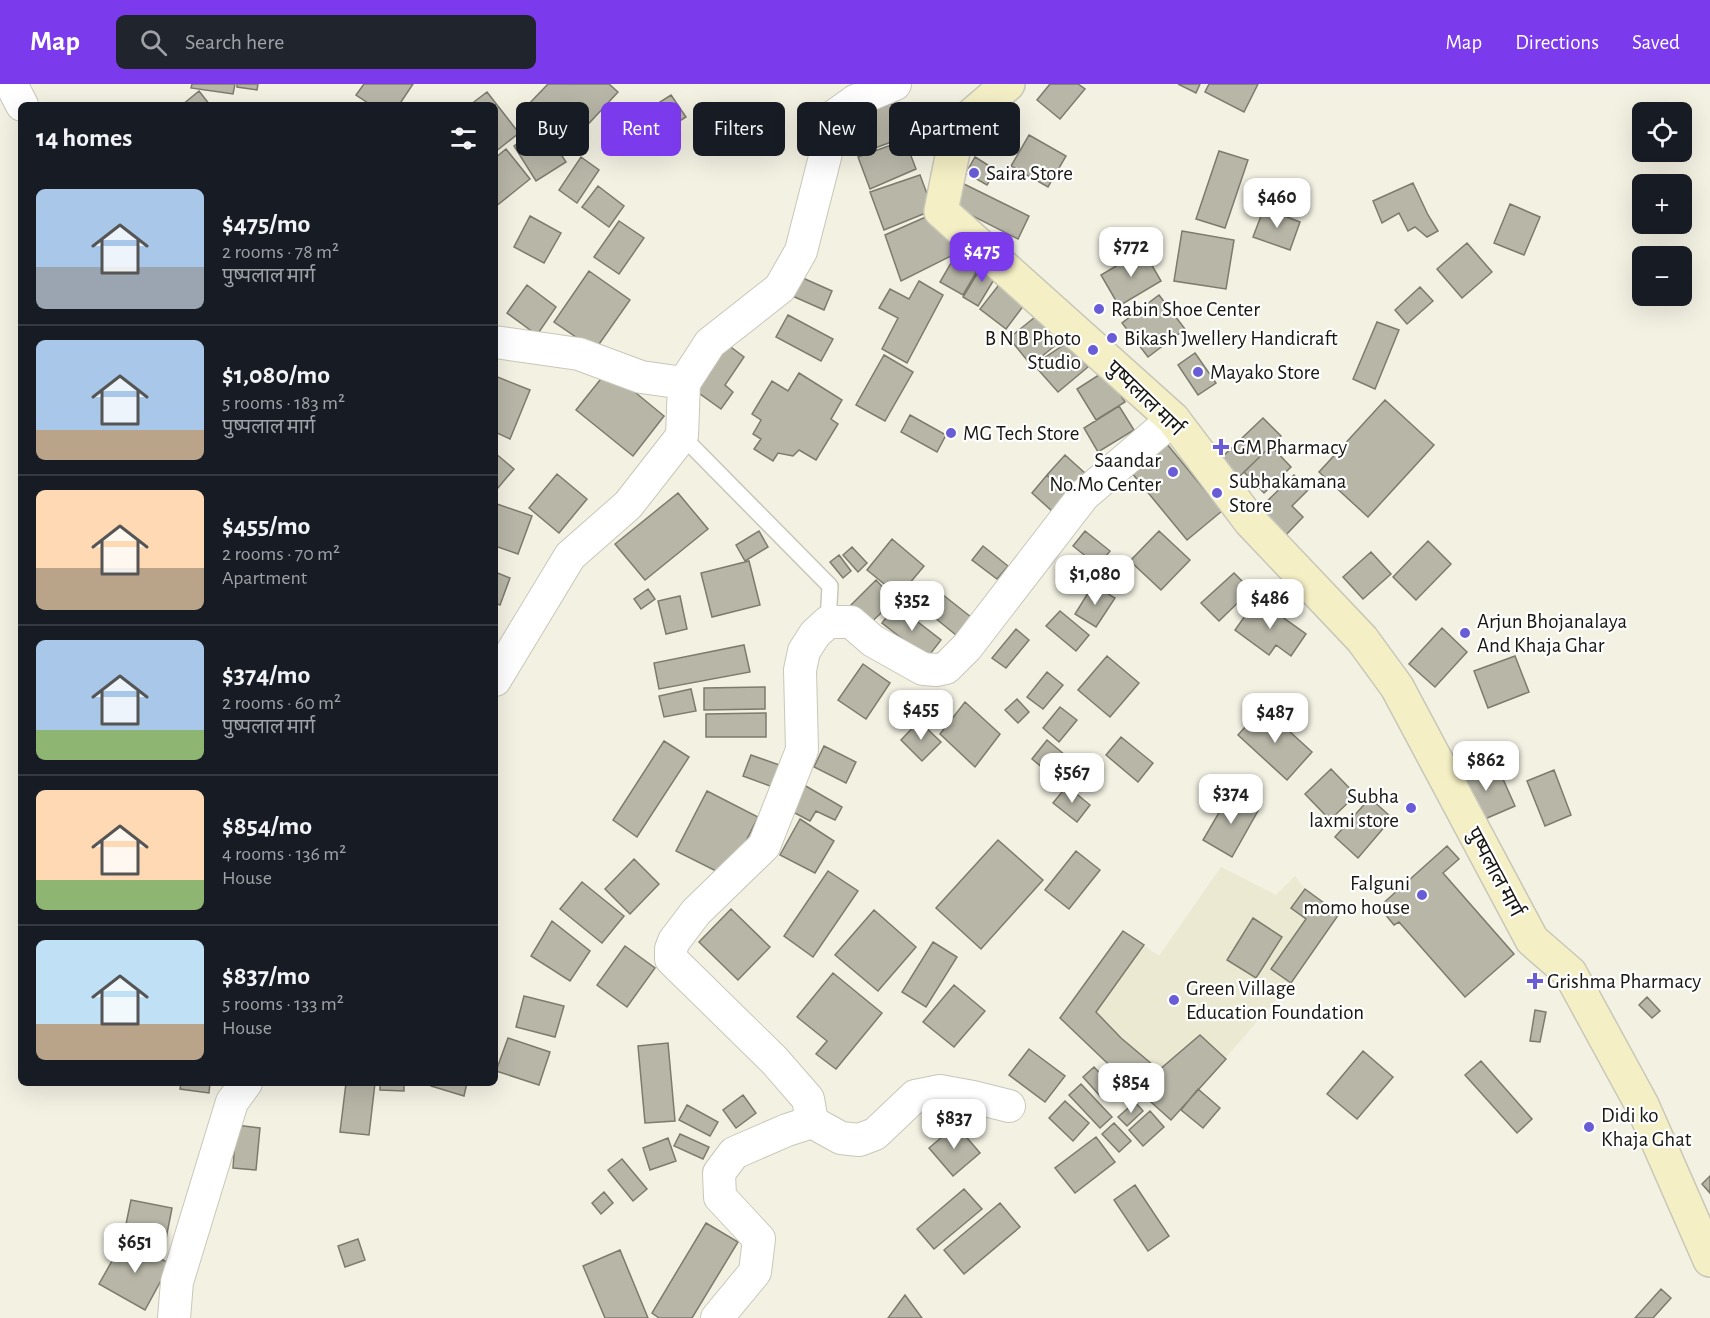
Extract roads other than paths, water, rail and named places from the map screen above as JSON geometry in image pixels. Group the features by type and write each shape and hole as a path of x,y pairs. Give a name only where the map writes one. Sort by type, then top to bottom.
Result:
{"street":[{"path":"11,84 20,102"},
{"path":"498,675 570,556 628,505 682,436 684,382 710,343 780,288 801,250 834,116 855,101 895,84"},
{"name":"पुष्पलाल मार्ग","path":"1008,84 958,127 941,211 1173,419 1250,521 1362,639 1397,687 1532,940 1570,973 1642,1105 1710,1260"},
{"path":"498,342 579,354 641,377 684,382"},
{"path":"812,1122 808,1099 774,1060 671,960 674,941 696,912 764,846 802,750 800,670 804,651 815,634 828,622 851,622 873,641 923,669 946,668 967,647 1084,495 1173,419"},
{"path":"174,1318 177,1282 183,1260 232,1102 244,1086"},
{"path":"717,1318 755,1272 759,1239 720,1197 719,1173 734,1153 812,1122 841,1138 859,1140 875,1134 915,1096 940,1091 973,1096 1009,1106"}],"lane":[{"path":"682,436 830,586 828,622"}],"place":[{"name":"Saira Store","path":"974,173"},
{"name":"Rabin Shoe Center","path":"1099,309"},
{"name":"Bikash Jwellery Handicraft","path":"1112,338"},
{"name":"B N B Photo Studio","path":"1093,350"},
{"name":"Mayako Store","path":"1198,372"},
{"name":"MG Tech Store","path":"951,433"},
{"name":"GM Pharmacy","path":"1221,447"},
{"name":"Saandar No.Mo Center","path":"1173,472"},
{"name":"Subhakamana Store","path":"1217,493"},
{"name":"Arjun Bhojanalaya And Khaja Ghar","path":"1465,633"},
{"name":"Subha laxmi store","path":"1411,808"},
{"name":"Falguni momo house","path":"1422,895"},
{"name":"Grishma Pharmacy","path":"1535,981"},
{"name":"Green Village Education Foundation","path":"1174,1000"},
{"name":"Didi ko Khaja Ghat","path":"1589,1127"}]}
